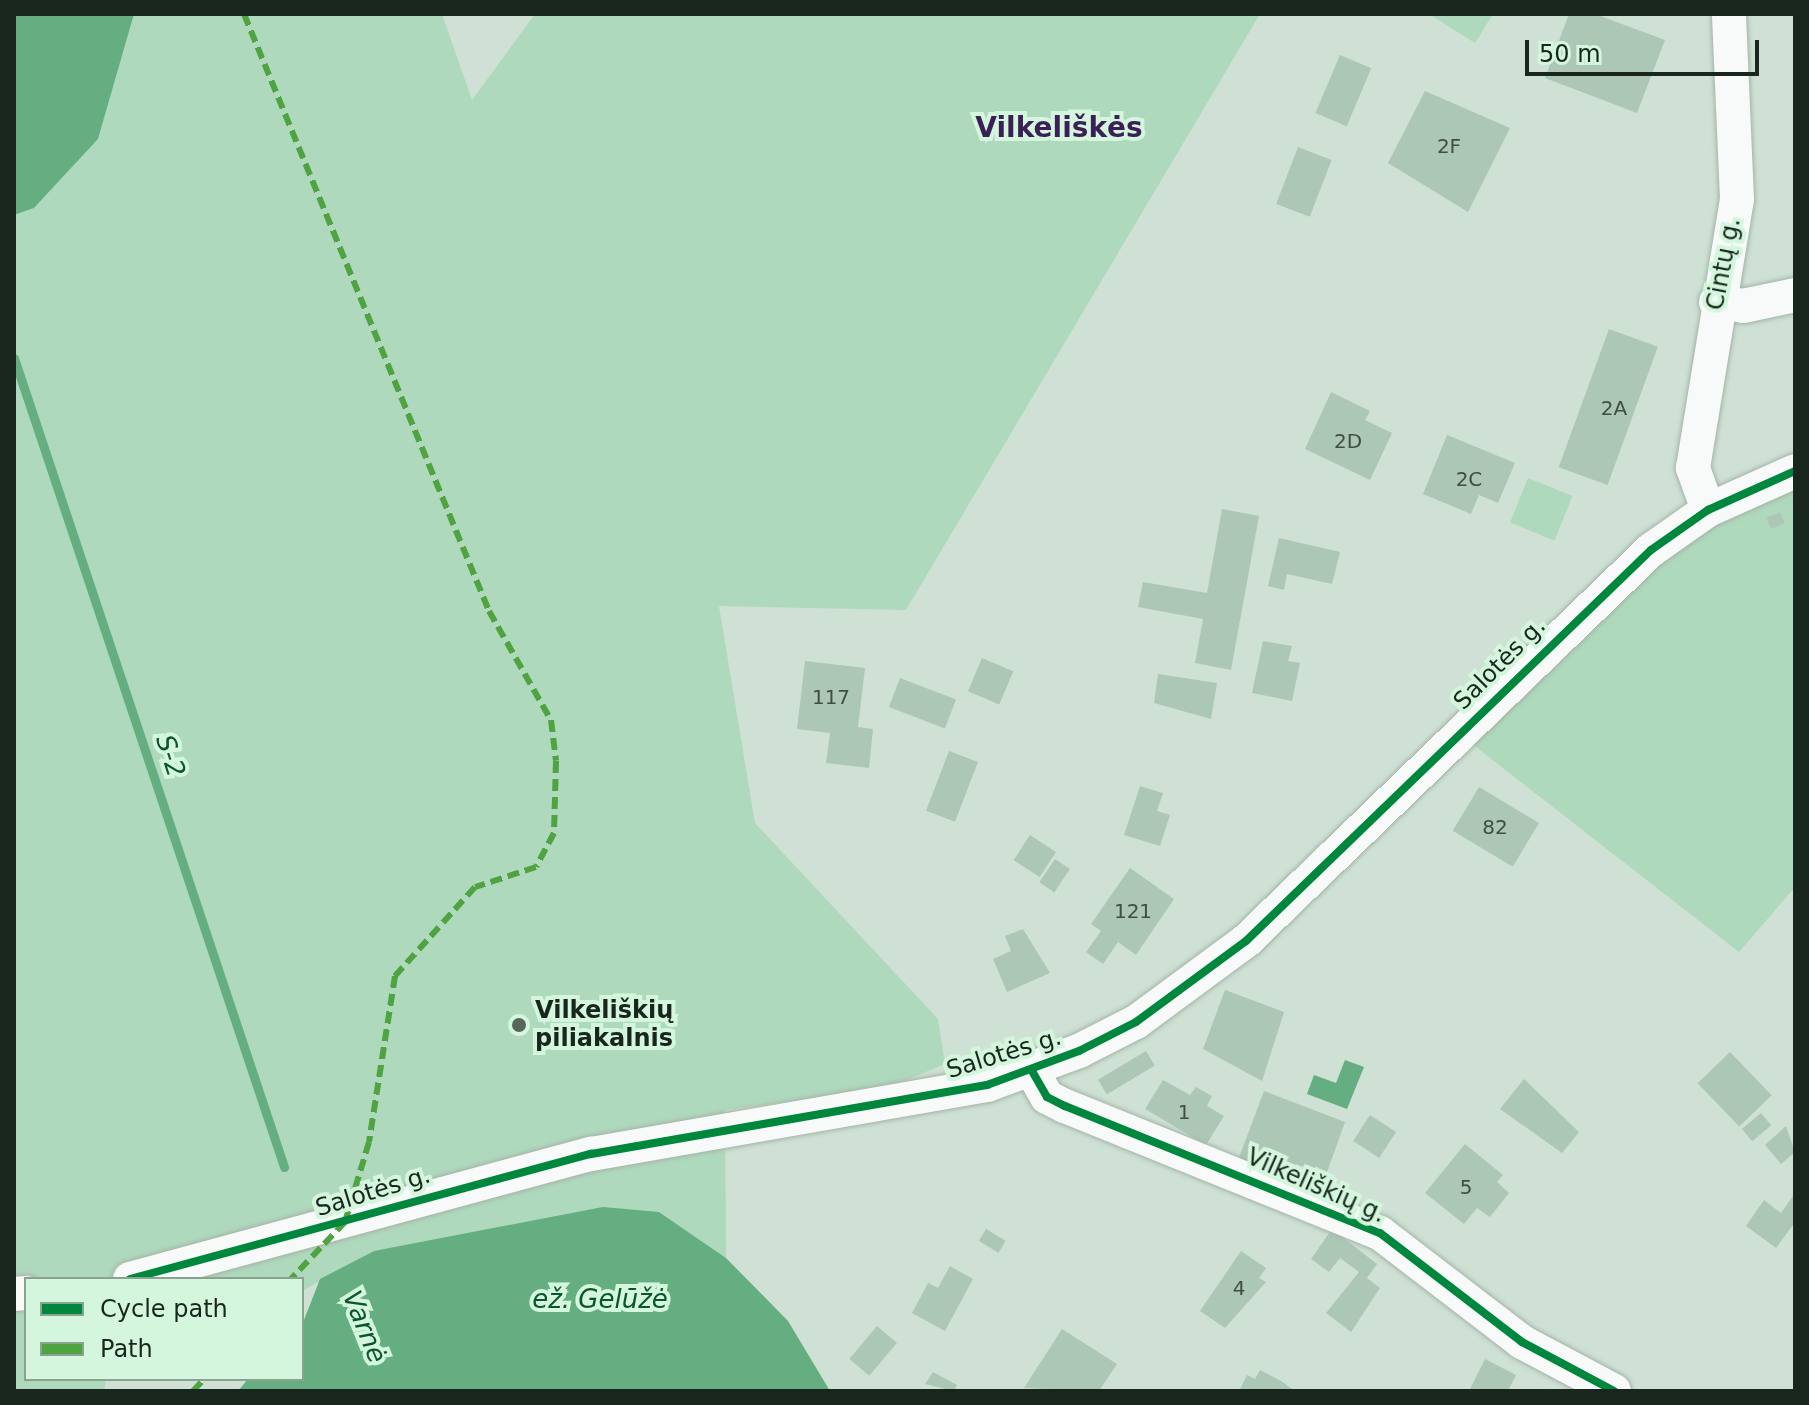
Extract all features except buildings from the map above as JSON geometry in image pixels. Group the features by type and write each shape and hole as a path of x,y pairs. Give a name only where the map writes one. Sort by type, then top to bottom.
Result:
{"street":[{"name":"Cintų g.","path":"1708,510 1693,468 1716,302 1737,199 1729,14"},
{"path":"1716,302 1743,306 1795,295"},
{"name":"Salotės g.","path":"137,1277 591,1154 876,1107 1032,1071 1136,1022 1246,941 1607,587 1708,510 1795,471"},
{"name":"Vilkeliškių g.","path":"1032,1071 1047,1097 1065,1106 1380,1233 1522,1342 1614,1391"}],"shaded area":[{"path":"134,14 442,14 472,100 535,14 1260,14 906,610 719,606 755,823 938,1019 945,1064 887,1088 725,1110 726,1258 659,1212 374,1251 304,1290 304,1277 24,1277 24,1381 106,1381 104,1391 14,1391 14,215 34,208 98,139"},
{"path":"1429,14 1493,14 1475,43"},
{"path":"1528,478 1573,496 1555,540 1510,523"},
{"path":"1795,482 1795,887 1739,952 1467,740 1610,601 1704,527"}],"water":[{"path":"14,14 134,14 98,139 34,208 14,215"},
{"path":"1345,1060 1364,1067 1347,1109 1307,1094 1314,1075 1336,1083"},
{"name":"ež. Gelūžė","path":"603,1207 659,1212 726,1258 788,1321 830,1391 238,1391 246,1381 304,1381 304,1320 320,1279 374,1251"}],"waterway":[{"name":"S-2","path":"14,358 284,1167"}],"marked path":[{"path":"244,14 489,611 551,720 556,761 554,833 536,867 475,887 395,976 369,1142 345,1222 293,1277"},
{"path":"193,1391 202,1381"}],"cycle path":[{"path":"137,1277 591,1154 987,1085 1079,1051 1136,1022 1246,941 1651,550 1708,510 1795,471"},
{"path":"1032,1071 1047,1097 1065,1106 1380,1233 1522,1342 1614,1391"}],"place":[{"name":"Vilkeliškių piliakalnis","path":"519,1025"}],"district":[{"name":"Vilkeliškės","path":"1059,128"}],"water label":[{"name":"Varnė","path":"364,1327"}]}
